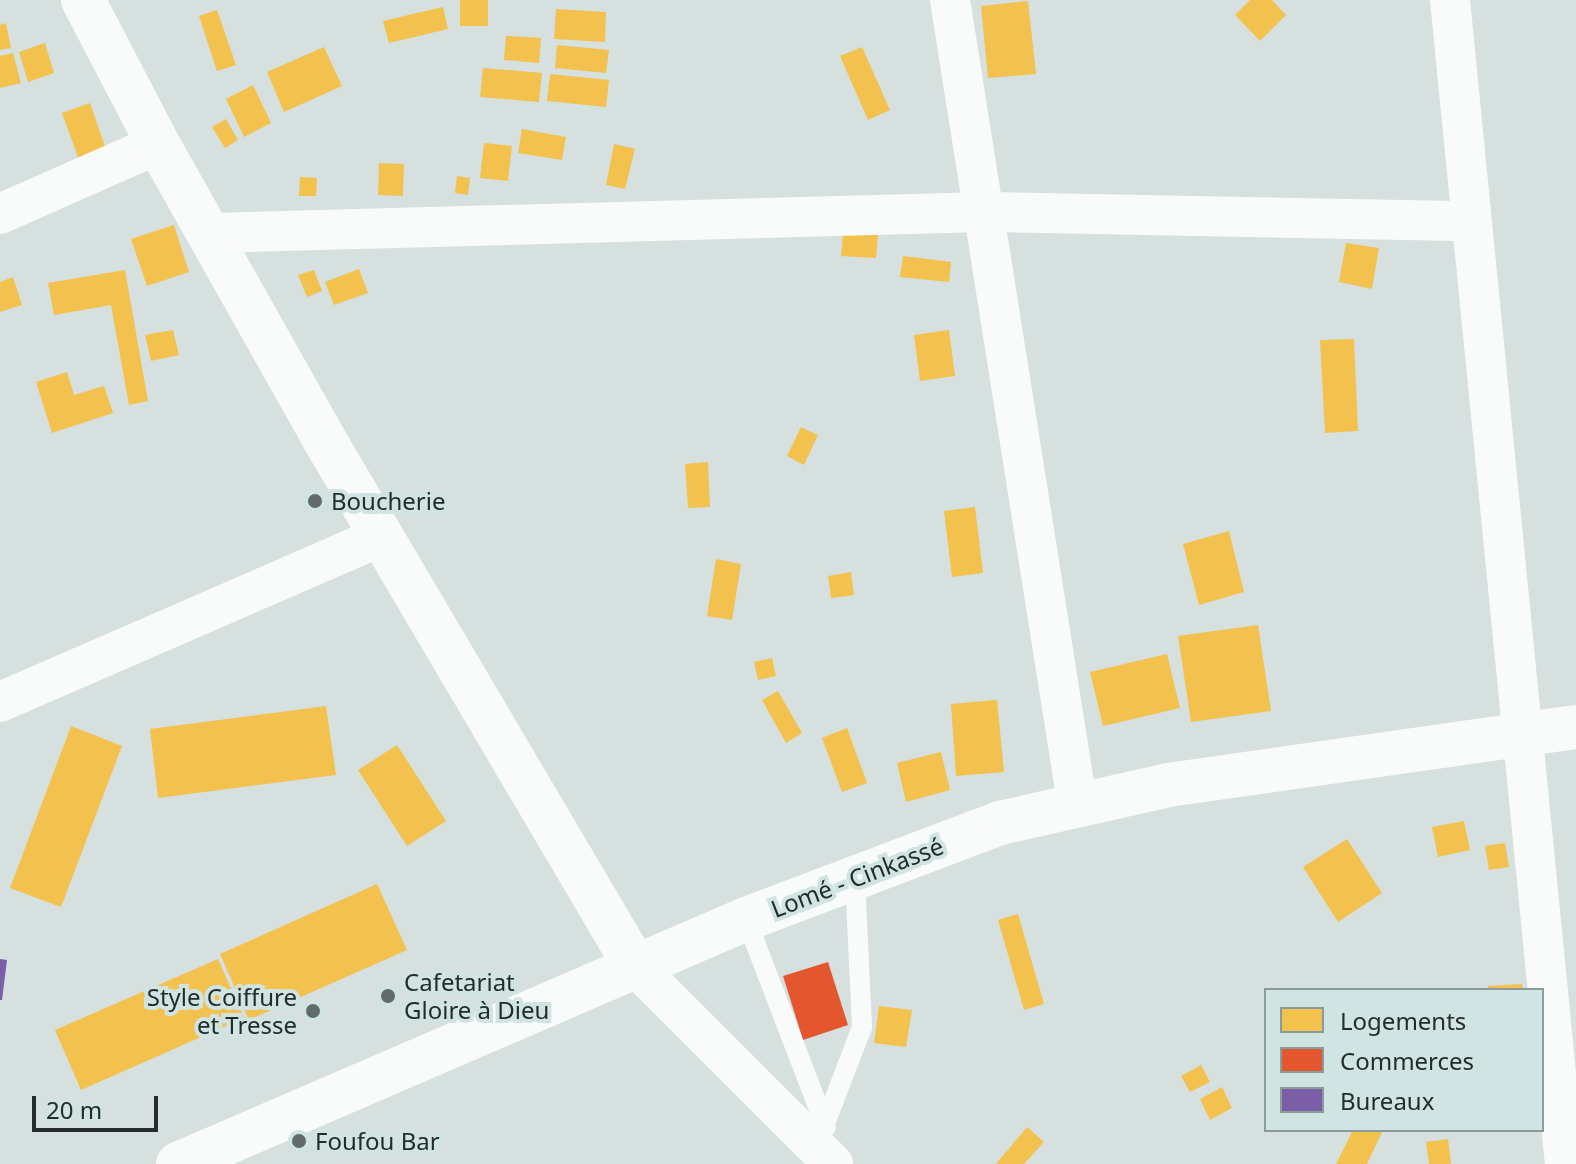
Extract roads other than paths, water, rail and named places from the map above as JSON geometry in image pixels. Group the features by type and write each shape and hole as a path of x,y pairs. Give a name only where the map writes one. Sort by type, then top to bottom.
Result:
{"main road":[{"path":"83,0 158,144 381,536 635,966"},
{"name":"Lomé - Cinkassé","path":"178,1164 746,919 971,833 1077,802 1520,732 1576,727"}],"street":[{"path":"950,0 1077,802"},
{"path":"1450,0 1565,1164"},
{"path":"0,214 158,144"},
{"path":"210,233 986,212 1471,221"},
{"path":"0,702 381,536"},
{"path":"635,966 825,1146"}],"lane":[{"path":"825,1146 862,1027 855,879"},
{"path":"746,919 825,1146"}],"place":[{"name":"Boucherie","path":"315,501"},
{"name":"Cafetariat Gloire à Dieu","path":"388,996"},
{"name":"Style Coiffure et Tresse","path":"313,1011"},
{"name":"Foufou Bar","path":"299,1141"}]}
